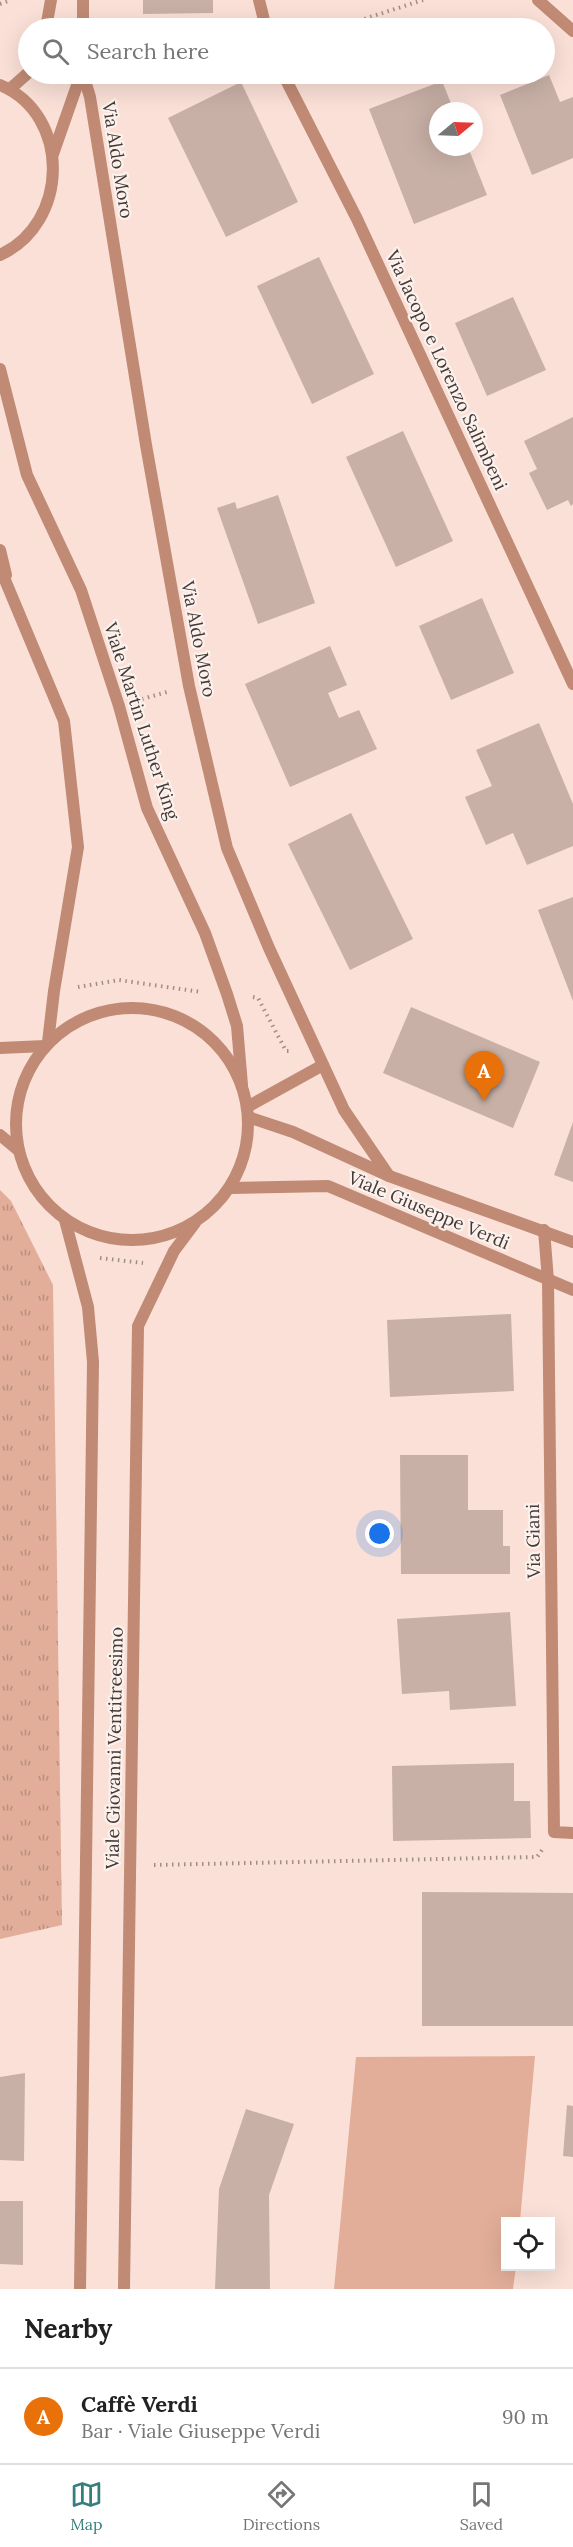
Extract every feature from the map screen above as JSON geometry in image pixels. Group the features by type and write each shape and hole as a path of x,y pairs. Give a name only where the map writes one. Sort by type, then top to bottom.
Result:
{"street":[{"path":"48,18 51,0"},
{"path":"83,0 83,18"},
{"path":"259,0 264,18"},
{"path":"538,0 573,31"},
{"path":"0,255 11,250 32,232 47,208 54,182 53,154 45,127 30,106 5,87 18,79"},
{"name":"Via Aldo Moro","path":"53,154 78,84"},
{"name":"Via Aldo Moro","path":"85,84 90,97 146,445 189,686 227,848 344,1110 389,1176"},
{"name":"Via Jacopo e Lorenzo Salimbeni","path":"288,84 357,219 573,684"},
{"name":"Viale Martin Luther King","path":"0,369 27,474 81,590 119,706 147,808 205,933 227,994 237,1026 242,1085"},
{"path":"0,550 9,585"},
{"path":"0,568 9,585 63,721 78,848 46,1044"},
{"path":"117,1008 157,1010 194,1024 223,1051 242,1085 248,1112 248,1142 241,1166 230,1188 214,1207 195,1223 163,1237 129,1241 95,1235 65,1220 44,1201 28,1177 18,1150 15,1113 24,1077 46,1044 80,1019 99,1013 117,1008"},
{"path":"0,1048 46,1044"},
{"path":"248,1112 323,1065"},
{"name":"Viale Giuseppe Verdi","path":"248,1112 389,1176 573,1242"},
{"path":"0,1136 18,1150"},
{"name":"Viale Giuseppe Verdi","path":"230,1188 328,1186 573,1290"},
{"name":"Viale Giovanni Ventitreesimo","path":"65,1220 88,1307 93,1362 80,2289"},
{"name":"Viale Giovanni Ventitreesimo","path":"123,2289 138,1326 174,1251 195,1223"},
{"name":"Via Giani","path":"544,1230 548,1280 554,1832"},
{"path":"554,1832 573,1833"}],"path":[{"path":"0,4 10,0"},
{"path":"367,18 423,0"},
{"path":"119,706 189,686"},
{"path":"54,991 119,980 186,992 258,998 286,1051 316,1048"},
{"path":"75,1255 167,1266"},
{"path":"130,1865 537,1857 554,1832"}],"green space":[{"path":"0,1190 11,1201 53,1285 62,1925 0,1939"},
{"path":"535,2056 520,2217 501,2217 501,2271 515,2271 513,2289 334,2289 356,2057"}],"building":[{"path":"143,0 213,0 213,13 143,14"},
{"path":"237,84 242,84 298,202 226,237 168,118"},
{"path":"434,84 443,84 450,102 429,102 429,156 472,156 487,195 414,224 369,109"},
{"path":"527,84 553,84 560,102 573,97 573,158 532,175 500,95"},
{"path":"319,257 374,374 312,404 257,286"},
{"path":"513,297 546,370 487,396 455,323"},
{"path":"573,417 573,504 571,506 568,500 547,510 529,473 537,469 524,441"},
{"path":"403,431 453,541 396,567 346,457"},
{"path":"278,495 315,603 258,624 217,508 235,502 237,509"},
{"path":"482,598 514,673 451,700 419,626"},
{"path":"330,646 347,685 328,693 339,718 359,710 377,749 290,787 245,684"},
{"path":"539,723 573,804 573,846 527,865 513,833 486,845 465,797 492,786 476,750"},
{"path":"351,813 413,939 350,970 288,844"},
{"path":"573,897 573,1001 538,910"},
{"path":"411,1007 540,1062 513,1128 383,1073"},
{"path":"573,1122 573,1182 554,1175"},
{"path":"511,1314 514,1391 390,1397 387,1320"},
{"path":"400,1455 468,1455 468,1510 503,1510 503,1546 510,1546 510,1574 401,1574"},
{"path":"510,1612 516,1706 450,1710 449,1691 402,1694 397,1619"},
{"path":"514,1763 514,1801 530,1801 531,1838 393,1841 392,1766"},
{"path":"422,1892 573,1893 573,2026 422,2026"},
{"path":"25,2073 24,2161 0,2160 0,2077"},
{"path":"567,2105 573,2106 573,2157 563,2156"},
{"path":"246,2109 294,2124 269,2195 270,2289 215,2289 219,2189"},
{"path":"0,2201 23,2201 23,2265 0,2264"}],"place":[{"name":"Caffè Verdi","path":"484,1101"}]}
